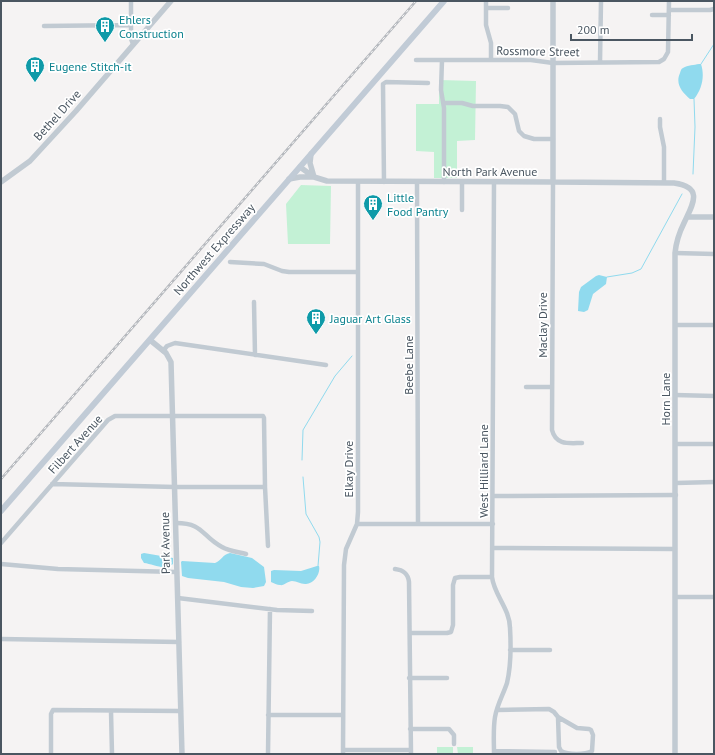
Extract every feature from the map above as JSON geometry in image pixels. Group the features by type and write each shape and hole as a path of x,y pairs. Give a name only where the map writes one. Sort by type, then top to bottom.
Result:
{"main road":[{"name":"Northwest Expressway","path":"1,512 444,1"}],"street":[{"path":"131,1 131,39 133,44"},
{"name":"Bethel Drive","path":"1,182 30,161 76,111 171,1"},
{"path":"486,1 486,28 491,43 491,60"},
{"name":"North Park Avenue","path":"300,167 314,177 327,182 553,182 553,1"},
{"path":"600,62 601,1"},
{"path":"669,1 669,13"},
{"path":"486,8 508,8"},
{"path":"652,15 714,9"},
{"name":"Rossmore Street","path":"416,60 531,60 553,63 659,62 664,59 668,52 669,13"},
{"path":"44,26 131,24"},
{"path":"442,60 441,90 444,103 444,182"},
{"path":"384,182 383,84 386,82 428,82"},
{"path":"444,103 462,103 473,106 504,106 513,111 519,131 524,136 534,139 553,139"},
{"path":"660,119 660,127 664,143 664,182"},
{"path":"289,179 314,177 310,163 311,154"},
{"name":"Elkay Drive","path":"343,752 344,565 346,549 356,524 358,497 358,182"},
{"name":"Beebe Lane","path":"417,182 418,524"},
{"path":"462,182 462,210"},
{"name":"West Hilliard Lane","path":"494,182 492,577 509,618 510,628 510,650 507,681 497,710 494,728 494,752"},
{"name":"Horn Lane","path":"553,182 664,182 683,184 690,188 693,192 694,201 677,241 675,253 675,754"},
{"name":"Maclay Drive","path":"553,182 552,430 554,437 563,443 582,443"},
{"path":"687,217 714,217"},
{"path":"675,253 714,254"},
{"path":"230,262 264,264 289,272 358,272"},
{"path":"254,302 255,355"},
{"path":"676,325 714,325"},
{"name":"Park Avenue","path":"150,340 168,355 171,362 182,754"},
{"path":"163,351 167,346 175,343 326,365"},
{"path":"526,387 552,387"},
{"path":"675,396 714,396"},
{"name":"Filbert Avenue","path":"1,543 112,418 119,415 262,416 264,418 265,487"},
{"path":"676,444 714,444"},
{"path":"676,483 714,482"},
{"path":"52,484 175,487 265,487 268,546"},
{"path":"493,496 676,495"},
{"path":"176,523 196,526 223,548 246,554"},
{"path":"356,524 493,524"},
{"path":"492,548 675,549"},
{"path":"1,564 58,568 177,572"},
{"path":"343,752 410,752 409,579 404,572 395,570"},
{"path":"410,633 452,633 453,585 455,576 492,577"},
{"path":"675,597 714,597"},
{"path":"178,598 270,609 312,611"},
{"path":"268,754 270,609"},
{"path":"1,639 179,642"},
{"path":"510,650 550,650"},
{"path":"409,678 447,678"},
{"path":"497,710 549,709 558,717 577,728 591,730 593,735 592,751 588,753 562,753 559,747 558,717"},
{"path":"51,754 51,714 53,711 181,711"},
{"path":"112,711 112,754"},
{"path":"268,716 343,715"},
{"path":"410,729 449,729 454,736 454,744"},
{"path":"494,752 555,752"}],"green space":[{"path":"439,80 476,81 475,140 457,141 457,178 434,178 434,152 416,151 416,104 439,104"},
{"path":"301,185 331,186 330,244 288,244 286,204"},
{"path":"437,747 453,747 453,754 437,754"},
{"path":"457,747 473,747 473,754 458,754"}],"water":[{"path":"701,64 703,73 702,82 694,99 690,99 680,88 678,81 681,70 682,68"},
{"path":"599,275 607,277 606,284 593,294 588,310 584,312 578,311 579,292 581,287"},
{"path":"144,553 173,558 173,564 163,567 144,563 141,558 141,554"},
{"path":"230,553 252,558 264,567 266,582 264,586 253,588 241,587 224,582 182,576 182,561 215,563"},
{"path":"319,566 318,575 311,583 303,584 292,581 278,585 271,582 271,571 301,571"}],"waterway":[{"path":"701,64 714,44"},
{"path":"693,174 695,127 694,99"},
{"path":"607,277 632,273 641,269 682,194"},
{"path":"302,460 303,430 335,376 352,356"},
{"path":"303,477 306,514 319,537 320,542 318,566"}],"railway":[{"path":"1,479 416,1"}],"place":[{"name":"Ehlers Construction","path":"105,43"},
{"name":"Eugene Stitch-it","path":"35,83"},
{"name":"Little Food Pantry","path":"373,221"},
{"name":"Jaguar Art Glass","path":"316,335"}]}
